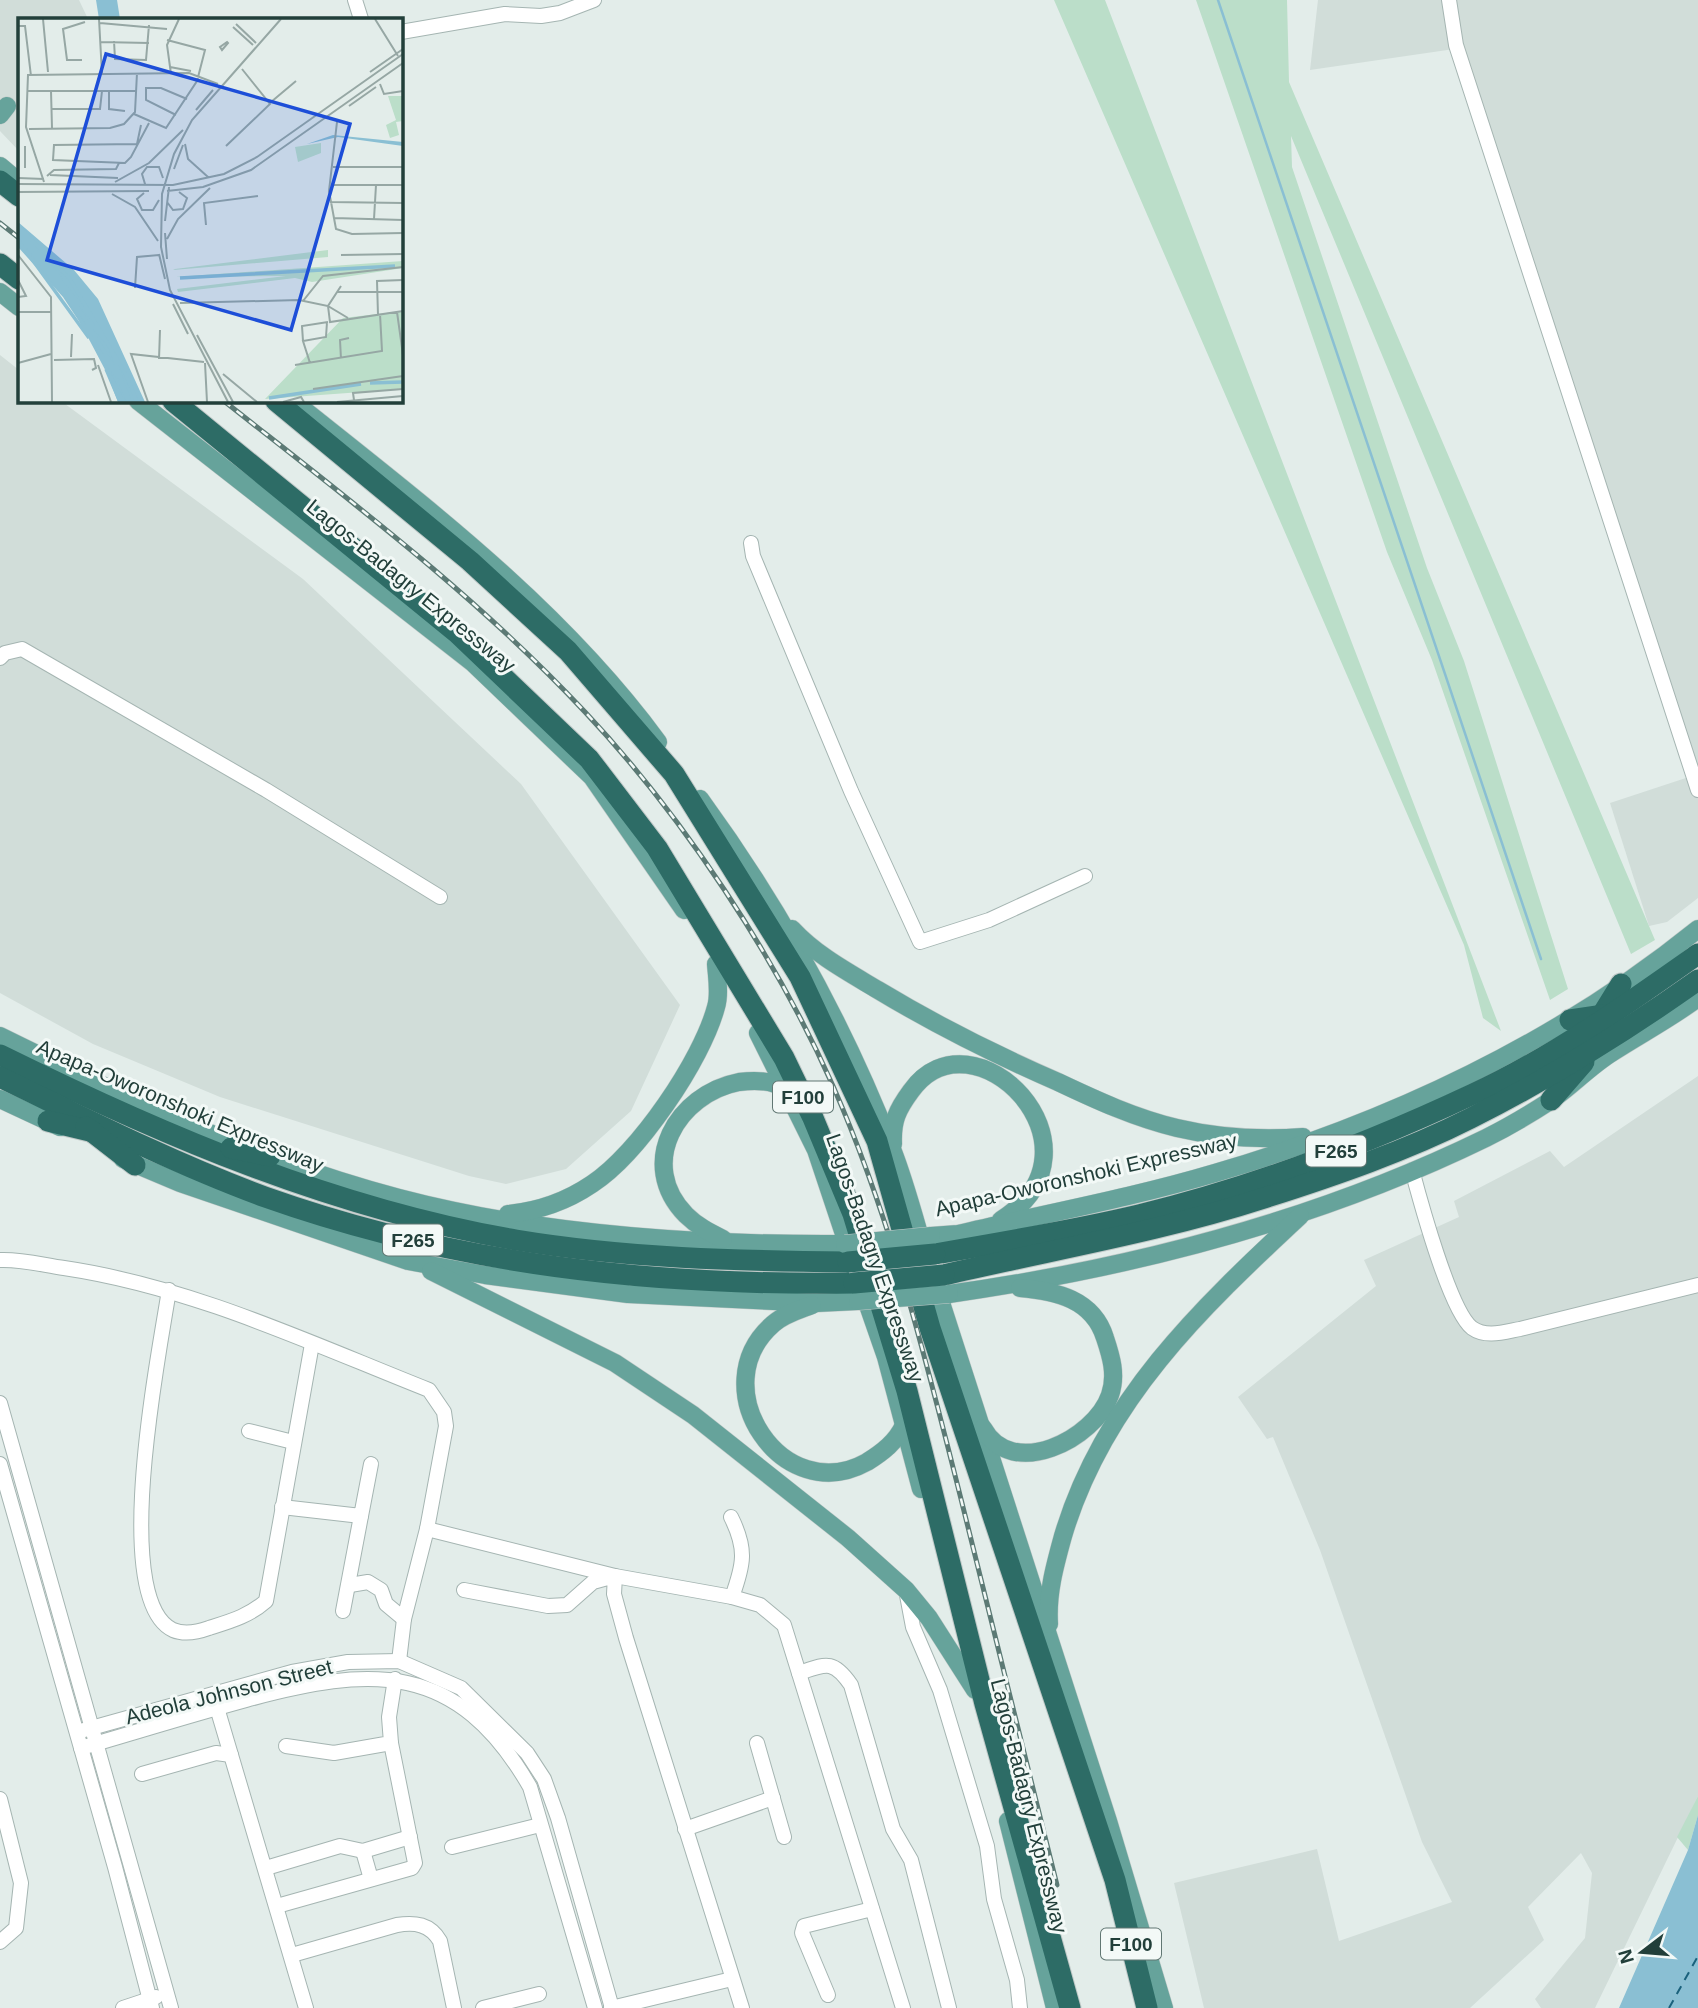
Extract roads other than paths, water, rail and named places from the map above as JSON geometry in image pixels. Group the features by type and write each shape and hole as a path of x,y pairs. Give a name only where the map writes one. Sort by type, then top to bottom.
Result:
{"highway":[{"path":"0,181 18,195"},
{"path":"0,264 18,278"},
{"name":"Lagos-Badagry Expressway","path":"174,402 456,632 589,759 657,848 784,1058 813,1118 853,1214 907,1391 985,1704 1070,2008"},
{"name":"Lagos-Badagry Expressway","path":"277,402 470,561 568,652 674,774 800,977 877,1140 929,1328 1115,1880 1147,2008"},
{"name":"Apapa-Oworonshoki Expressway","path":"1625,994 1698,954"},
{"name":"Apapa-Oworonshoki Expressway","path":"0,1055 80,1094 196,1135 388,1211 515,1240 719,1260 933,1245 1139,1215 1231,1189 1341,1149 1474,1094 1698,980"},
{"path":"1551,1100 1571,1075 1595,1033 1625,994"},
{"name":"Apapa-Oworonshoki Expressway","path":"0,1077 52,1112 144,1144 224,1181 313,1212 441,1248 523,1264 856,1292 946,1285 1263,1198 1406,1147 1469,1119 1537,1081 1595,1033"},
{"path":"1537,1081 1571,1075"},
{"path":"52,1112 91,1131 135,1165"},
{"path":"91,1131 144,1144"},
{"path":"196,1135 267,1164"}],"main road":[{"path":"0,166 18,180"},
{"path":"0,292 18,306"},
{"name":"Lagos-Badagry Expressway","path":"139,402 473,663 582,768 684,910 762,1039 816,1150 886,1357 975,1690 1055,2008"},
{"path":"294,402 509,577 624,696 735,847 827,1005 861,1074 893,1151 1108,1821 1164,2008"},
{"path":"764,893 805,943 845,970 977,1045 1101,1102 1177,1128 1250,1139 1306,1137 1338,1129"},
{"name":"Apapa-Oworonshoki Expressway","path":"946,1285 999,1287 1196,1246 1308,1209 1412,1170 1487,1137 1551,1100 1595,1033 1625,994 1698,929"},
{"path":"480,1216 535,1210 566,1200 595,1182 623,1157 677,1087 695,1057 717,1005 716,964"},
{"name":"Apapa-Oworonshoki Expressway","path":"933,1245 992,1226 1213,1174 1338,1129 1465,1077 1698,998"},
{"name":"Apapa-Oworonshoki Expressway","path":"0,1036 196,1135"},
{"path":"893,1151 892,1123 896,1112 919,1079 947,1066 972,1064 1016,1087 1035,1112 1043,1132 1044,1158 1037,1184 1025,1200 992,1226"},
{"path":"729,1242 699,1227 673,1197 666,1177 668,1135 678,1117 690,1105 725,1085 750,1080 771,1083 786,1090"},
{"name":"Apapa-Oworonshoki Expressway","path":"0,1099 52,1112 135,1165 226,1200 408,1261 592,1290 817,1303 856,1292"},
{"name":"Apapa-Oworonshoki Expressway","path":"267,1164 480,1216 588,1231 846,1253"},
{"path":"1053,1655 1049,1618 1050,1586 1070,1512 1097,1453 1138,1383 1205,1305 1308,1209"},
{"path":"408,1261 626,1370 734,1444 906,1590 936,1627 975,1690"},
{"path":"977,1418 987,1437 1007,1449 1036,1453 1077,1436 1094,1420 1110,1395 1114,1364 1101,1325 1087,1309 1072,1298 1048,1290 999,1287"},
{"path":"817,1303 773,1324 748,1361 744,1378 747,1401 755,1425 771,1448 789,1462 814,1471 837,1471 859,1466 878,1455 895,1441 904,1424"}],"street":[{"path":"355,0 361,18"},
{"path":"402,32 504,7 541,16 560,13 594,0"},
{"path":"1449,0 1455,46 1698,790"},
{"path":"751,543 753,556 851,791 920,942 989,920 1085,876"},
{"path":"2,653 22,649 266,790 440,897"},
{"path":"1412,1170 1426,1224 1464,1320 1482,1332 1496,1334 1520,1329 1698,1285"},
{"path":"0,1260 109,1274 169,1290 429,1390 438,1401 446,1426 427,1529 404,1619 399,1661"},
{"path":"169,1290 144,1450 139,1518 152,1602 171,1629 183,1633 200,1631 252,1613 266,1601 312,1344"},
{"path":"0,1403 170,2001 123,2008"},
{"path":"248,1431 293,1442"},
{"path":"342,1611 350,1585 371,1464"},
{"path":"19,1469 1,1472 4,1492 77,1732 150,2003"},
{"path":"4,1492 23,1484"},
{"path":"282,1507 362,1516"},
{"path":"731,1517 743,1546 739,1578 732,1597"},
{"path":"427,1529 615,1576 732,1597 760,1605 784,1625 903,2008"},
{"path":"464,1590 548,1606 567,1605 593,1582 615,1576"},
{"path":"615,1576 614,1594 742,2008"},
{"path":"350,1585 368,1582 381,1590 386,1604 404,1619"},
{"path":"906,1590 913,1627 940,1690 987,1846 994,1899 1017,1980 1020,2008"},
{"name":"Adeola Johnson Street","path":"77,1732 318,1666 399,1661 461,1688 501,1725 527,1753 538,1770 558,1818 612,2008"},
{"path":"799,1673 830,1665 840,1669 851,1685 893,1829 911,1860 947,2007"},
{"name":"Adeola Johnson Street","path":"81,1748 217,1708 322,1681 373,1677 395,1679 417,1684 453,1701 484,1728 515,1762 530,1787 596,2008"},
{"path":"277,1906 412,1868 415,1863 391,1743 389,1717 395,1679"},
{"path":"213,1693 306,2008"},
{"path":"286,1746 334,1753 391,1743"},
{"path":"757,1743 784,1837"},
{"path":"142,1774 216,1754 230,1755"},
{"path":"685,1829 773,1798"},
{"path":"0,1799 21,1883 16,1928 0,1942"},
{"path":"452,1847 540,1825"},
{"path":"266,1868 340,1846 363,1851 410,1837"},
{"path":"363,1851 371,1879"},
{"path":"828,1995 802,1933 804,1926 872,1909"},
{"path":"292,1955 397,1925 420,1925 435,1931 440,1941 454,2008"},
{"path":"612,2008 732,1979"},
{"path":"483,2008 539,1994"}],"water":[{"path":"96,0 117,0 120,18 99,18"},
{"path":"1698,1815 1698,2008 1619,2008 1688,1850"}],"waterway":[{"path":"1218,0 1541,959"}],"railway":[{"path":"0,223 18,237"},
{"path":"225,402 456,588 544,669 585,712 657,796 691,842 724,889 784,988 810,1037 854,1136 906,1290 1057,1885"}]}
